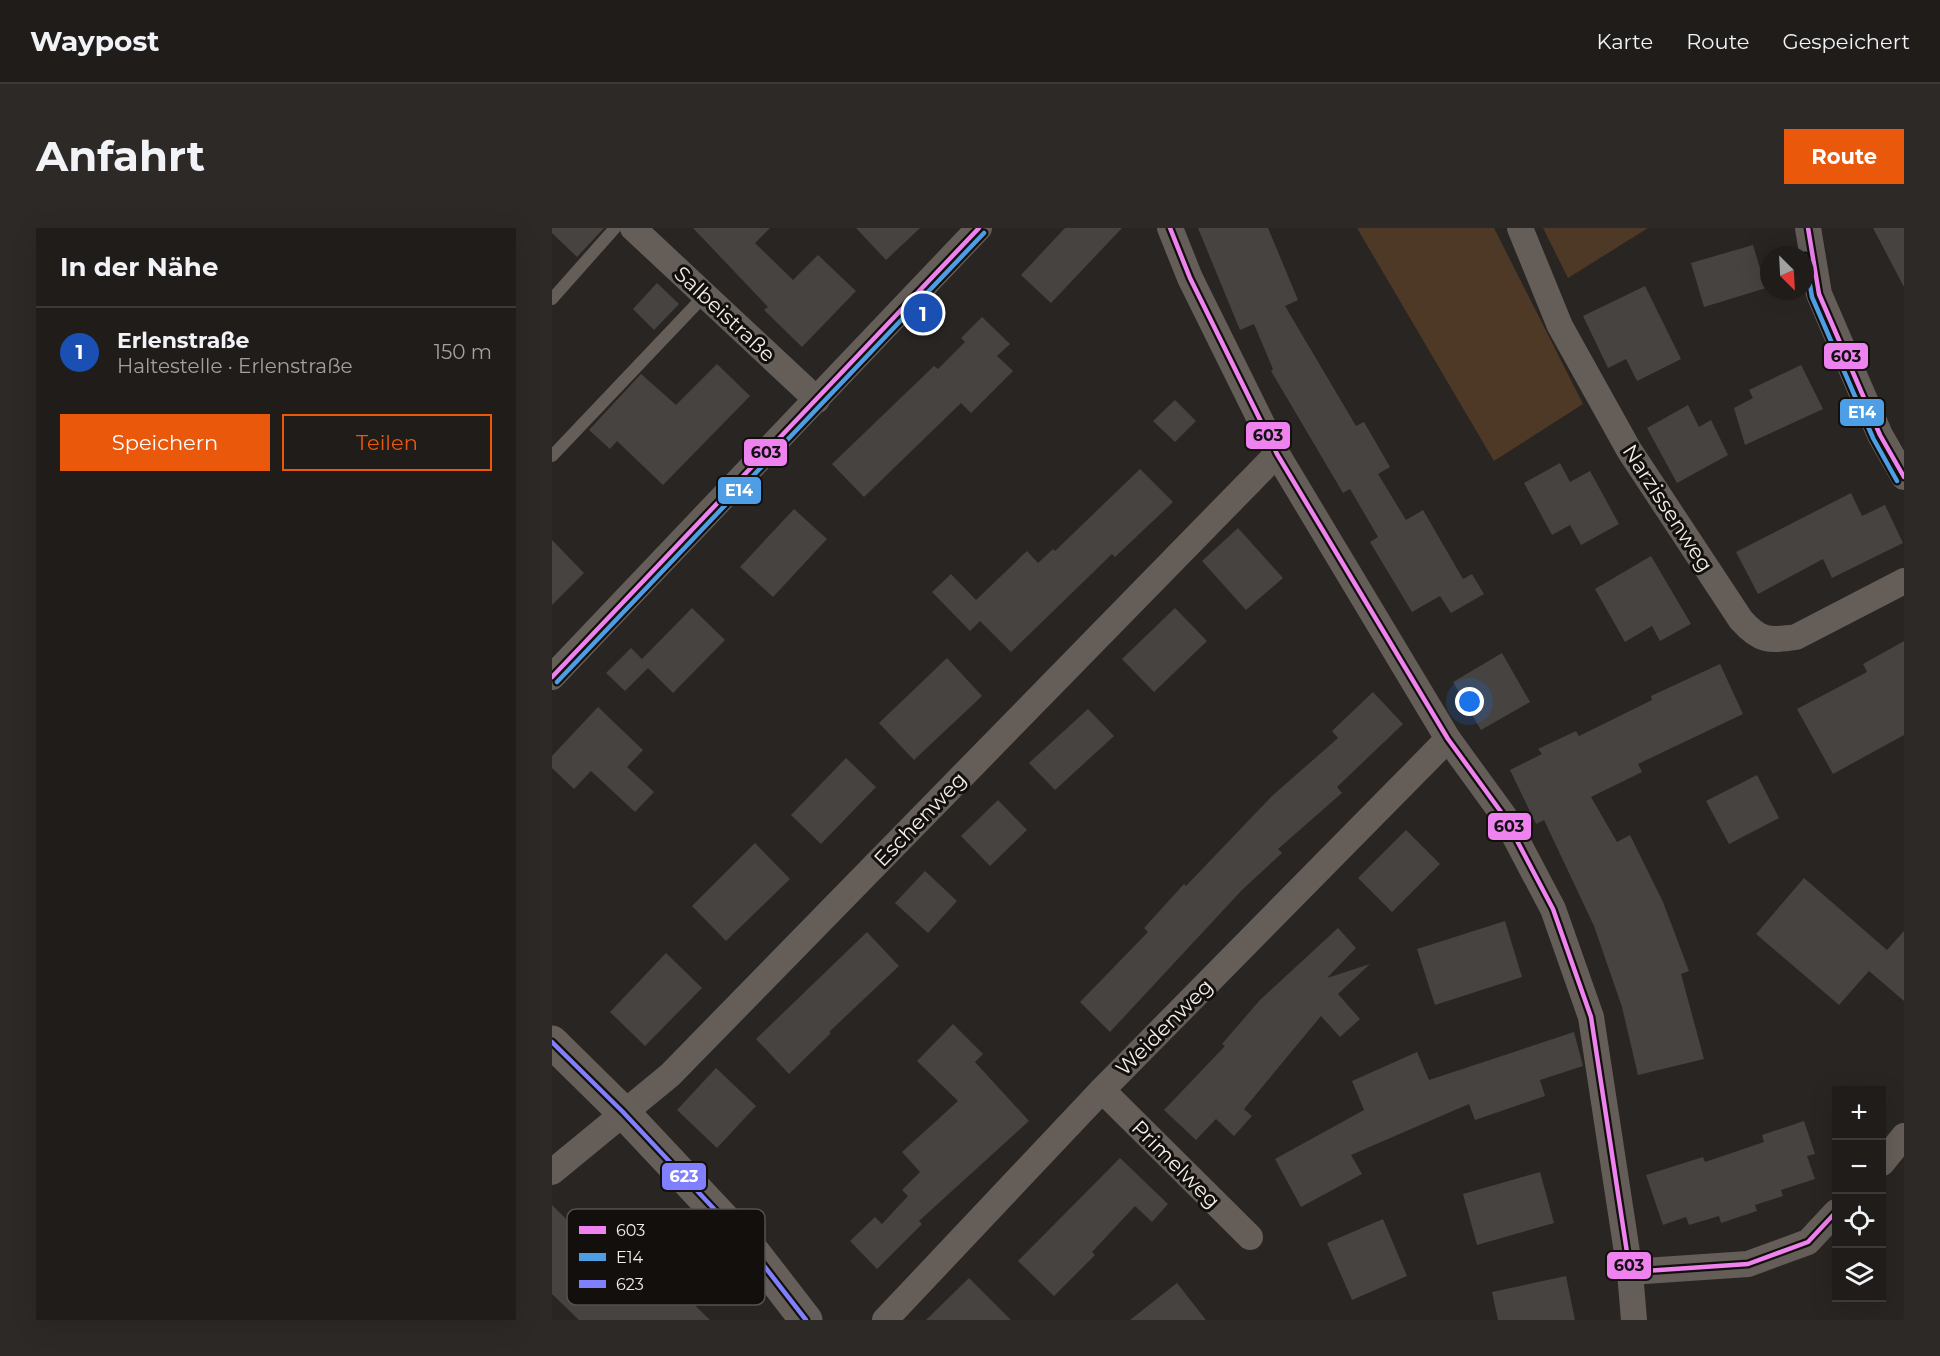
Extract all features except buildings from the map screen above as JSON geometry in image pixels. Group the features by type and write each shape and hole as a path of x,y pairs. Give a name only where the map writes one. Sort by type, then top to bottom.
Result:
{"street":[{"name":"Salbeistraße","path":"633,228 817,400"},
{"path":"552,677 979,228"},
{"path":"1170,228 1190,278 1277,454 1448,740 1504,816 1553,909 1591,1017 1630,1272 1634,1320"},
{"name":"Narzissenweg","path":"1520,228 1560,326 1629,450 1741,620 1755,635 1776,640 1796,637 1904,581"},
{"path":"1808,228 1819,294 1880,435 1904,477"},
{"name":"Eschenweg","path":"552,1172 678,1067 1277,454"},
{"name":"Weidenweg","path":"885,1320 1102,1090 1448,740"},
{"path":"552,1042 623,1112 714,1209"},
{"name":"Primelweg","path":"1102,1090 1250,1237"},
{"path":"1886,1157 1904,1136"},
{"path":"1630,1272 1748,1264 1808,1242 1832,1216"},
{"path":"765,1267 806,1320"}],"lane":[{"path":"552,299 615,228"},
{"path":"552,456 705,295"}],"shaded area":[{"path":"1357,228 1494,228 1583,404 1494,461"},
{"path":"1543,228 1648,228 1568,278"}],"transit line":[{"name":"603","path":"552,677 979,228"},
{"name":"603","path":"1170,228 1190,278 1277,454 1448,739 1504,816 1553,909 1591,1017 1630,1272 1748,1264 1808,1242 1832,1216"},
{"name":"603","path":"1808,228 1819,294 1880,435 1904,477"},
{"name":"E14","path":"557,682 984,233"},
{"name":"E14","path":"1813,300 1873,438 1897,481"},
{"name":"623","path":"552,1042 623,1112 714,1209"},
{"name":"623","path":"765,1267 806,1320"}],"place":[{"name":"Erlenstraße","path":"923,313"}]}
